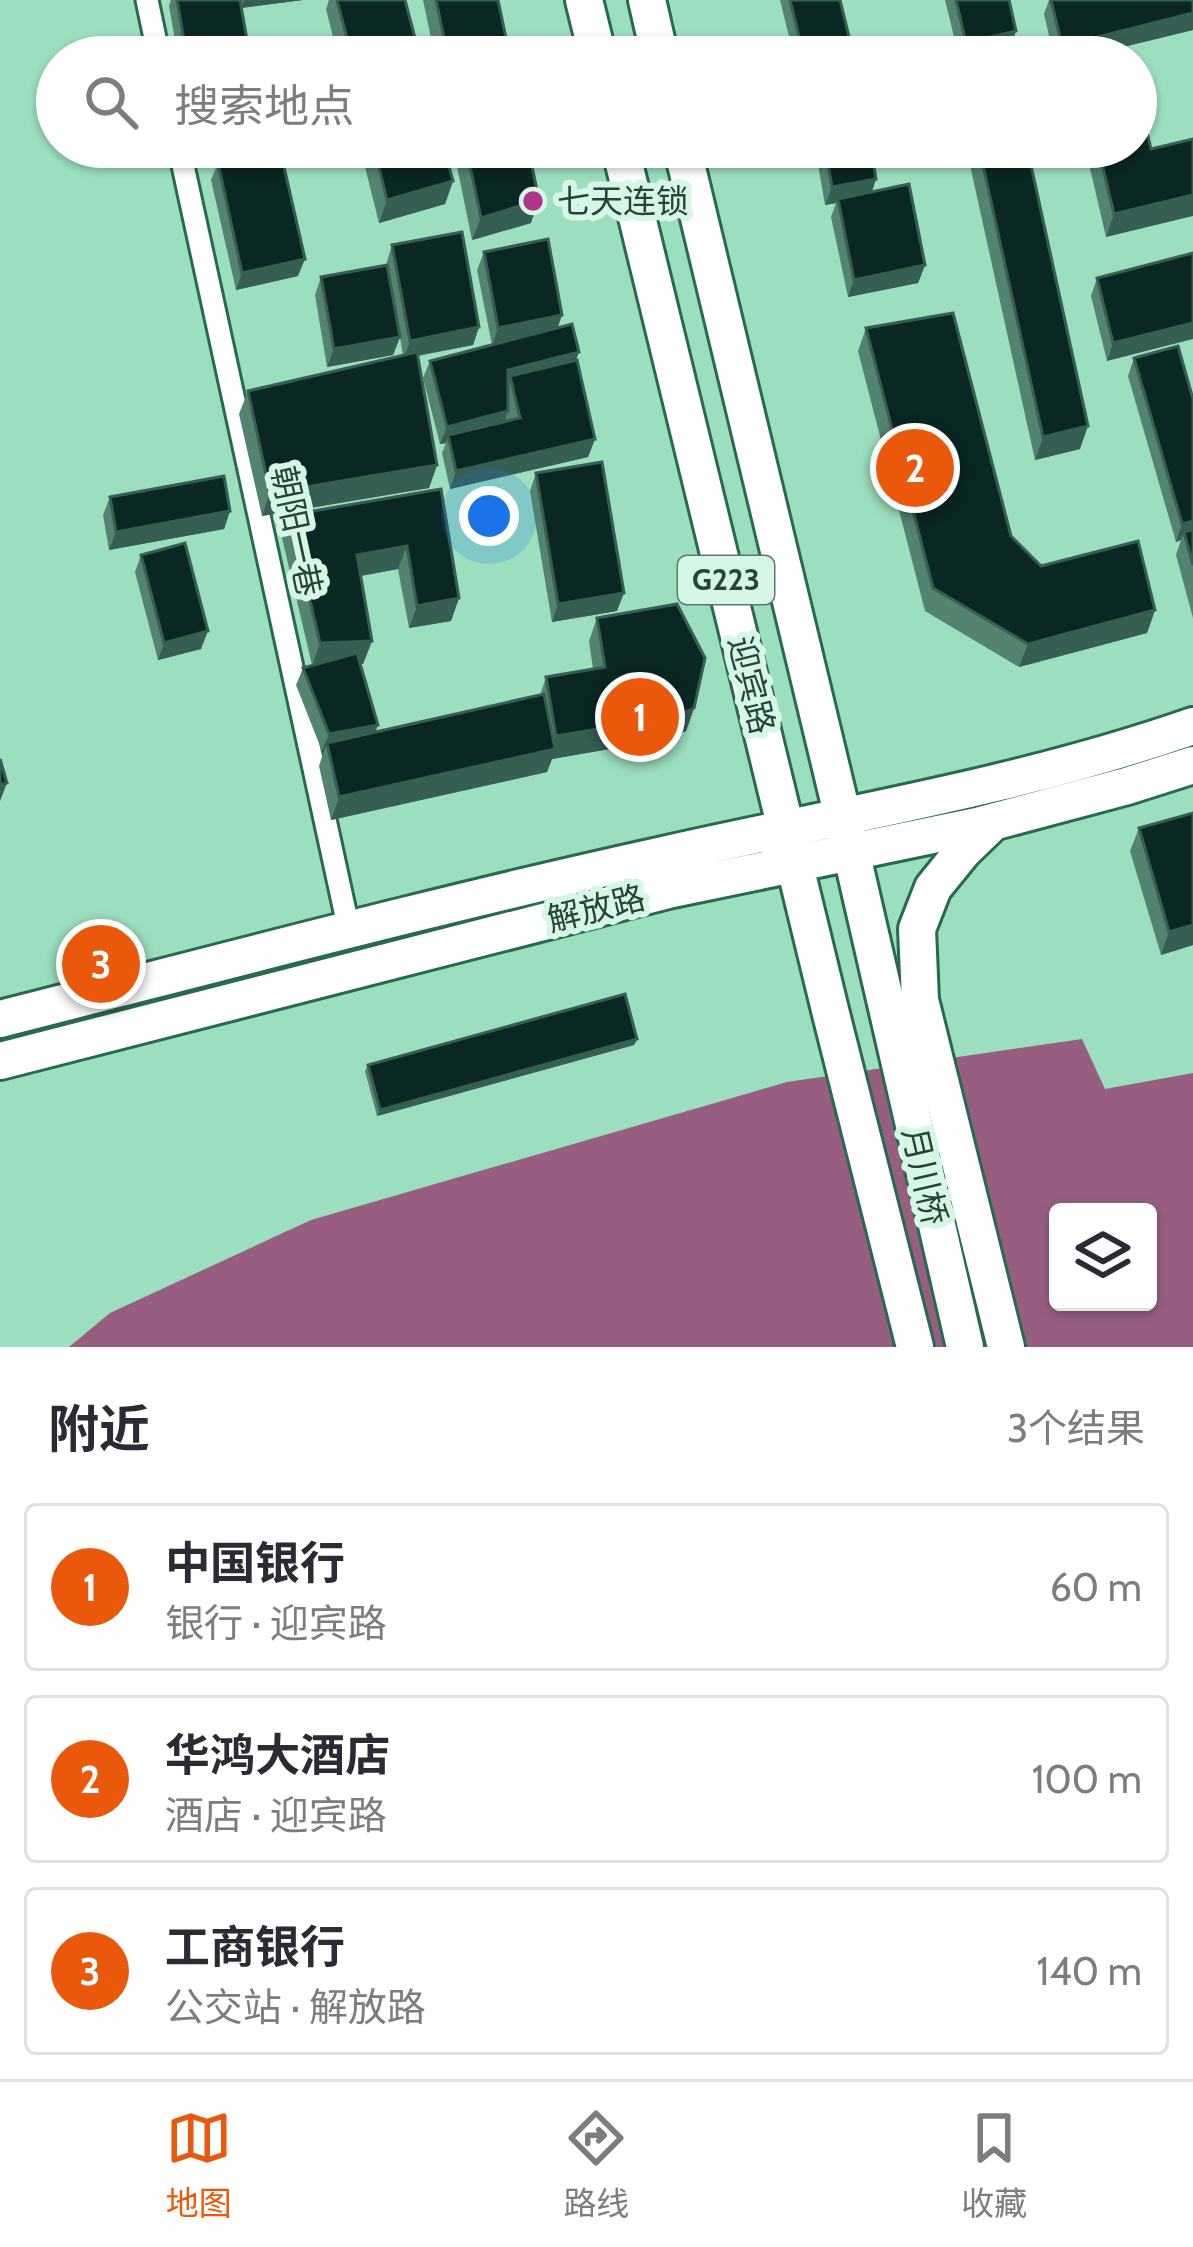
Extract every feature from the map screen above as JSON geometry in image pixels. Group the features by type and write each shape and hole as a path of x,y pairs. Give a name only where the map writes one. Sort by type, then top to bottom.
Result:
{"main road":[{"path":"584,0 593,36"},
{"path":"647,0 655,36"},
{"name":"迎宾路","path":"625,168 831,1014"},
{"name":"迎宾路","path":"687,168 846,834 902,1003"},
{"name":"解放路","path":"846,834 971,790 1193,726"},
{"name":"解放路","path":"0,1019 661,855 993,822 1193,765"},
{"path":"993,822 933,889 917,929 902,1003 1006,1347"},
{"name":"解放路","path":"0,1060 668,890 791,845"},
{"name":"月川桥","path":"902,1003 965,1347"},
{"name":"月川桥","path":"831,1014 915,1347"}],"street":[{"path":"147,0 155,36"},
{"name":"朝阳一巷","path":"184,168 350,930"}],"shaded area":[{"path":"1082,1039 1105,1089 1193,1073 1193,1347 69,1347 110,1313 311,1220 787,1082"}],"building":[{"path":"177,0 240,0 246,36 183,36"},
{"path":"337,0 405,0 414,36 346,36"},
{"path":"436,0 498,0 506,36 444,36"},
{"path":"790,0 840,0 849,36 799,36"},
{"path":"956,0 1009,0 1016,31 964,36"},
{"path":"1051,0 1193,0 1193,13 1102,36 1060,36"},
{"path":"1193,139 1193,195 1114,214 1103,168 1157,168 1157,148"},
{"path":"219,168 284,168 305,259 242,273"},
{"path":"379,168 450,168 453,181 387,200"},
{"path":"470,168 532,168 539,200 481,218"},
{"path":"829,168 874,168 876,179 832,187"},
{"path":"984,168 1032,168 1088,426 1043,437"},
{"path":"909,184 925,265 854,280 838,199"},
{"path":"462,232 479,327 410,341 392,245"},
{"path":"548,239 562,315 498,328 484,252"},
{"path":"1193,253 1193,323 1113,343 1097,278"},
{"path":"387,265 400,337 334,349 321,277"},
{"path":"953,313 1011,536 1041,566 1138,541 1155,610 1028,644 933,588 866,328"},
{"path":"572,324 579,352 508,370 508,411 447,427 430,361"},
{"path":"1178,346 1193,399 1193,521 1182,524 1134,358"},
{"path":"417,352 437,465 270,493 248,391"},
{"path":"577,360 595,439 456,471 448,435 520,418 510,376"},
{"path":"602,462 624,593 558,604 536,473"},
{"path":"224,476 230,511 116,532 110,497"},
{"path":"441,489 459,598 417,606 407,546 357,555 372,641 320,643 290,515"},
{"path":"1193,530 1193,565 1184,532"},
{"path":"185,543 208,631 164,643 141,555"},
{"path":"677,604 705,658 694,708 676,716 556,736 546,677 605,667 597,618"},
{"path":"357,653 378,725 329,734 303,668"},
{"path":"544,694 555,749 339,797 327,743"},
{"path":"0,759 7,783 0,785"},
{"path":"1193,813 1193,925 1169,932 1139,828"},
{"path":"625,994 637,1039 380,1110 368,1065"}],"place":[{"name":"七天连锁","path":"533,201"},
{"name":"华鸿大酒店","path":"915,468"},
{"name":"中国银行","path":"640,717"},
{"name":"工商银行","path":"101,964"}]}
